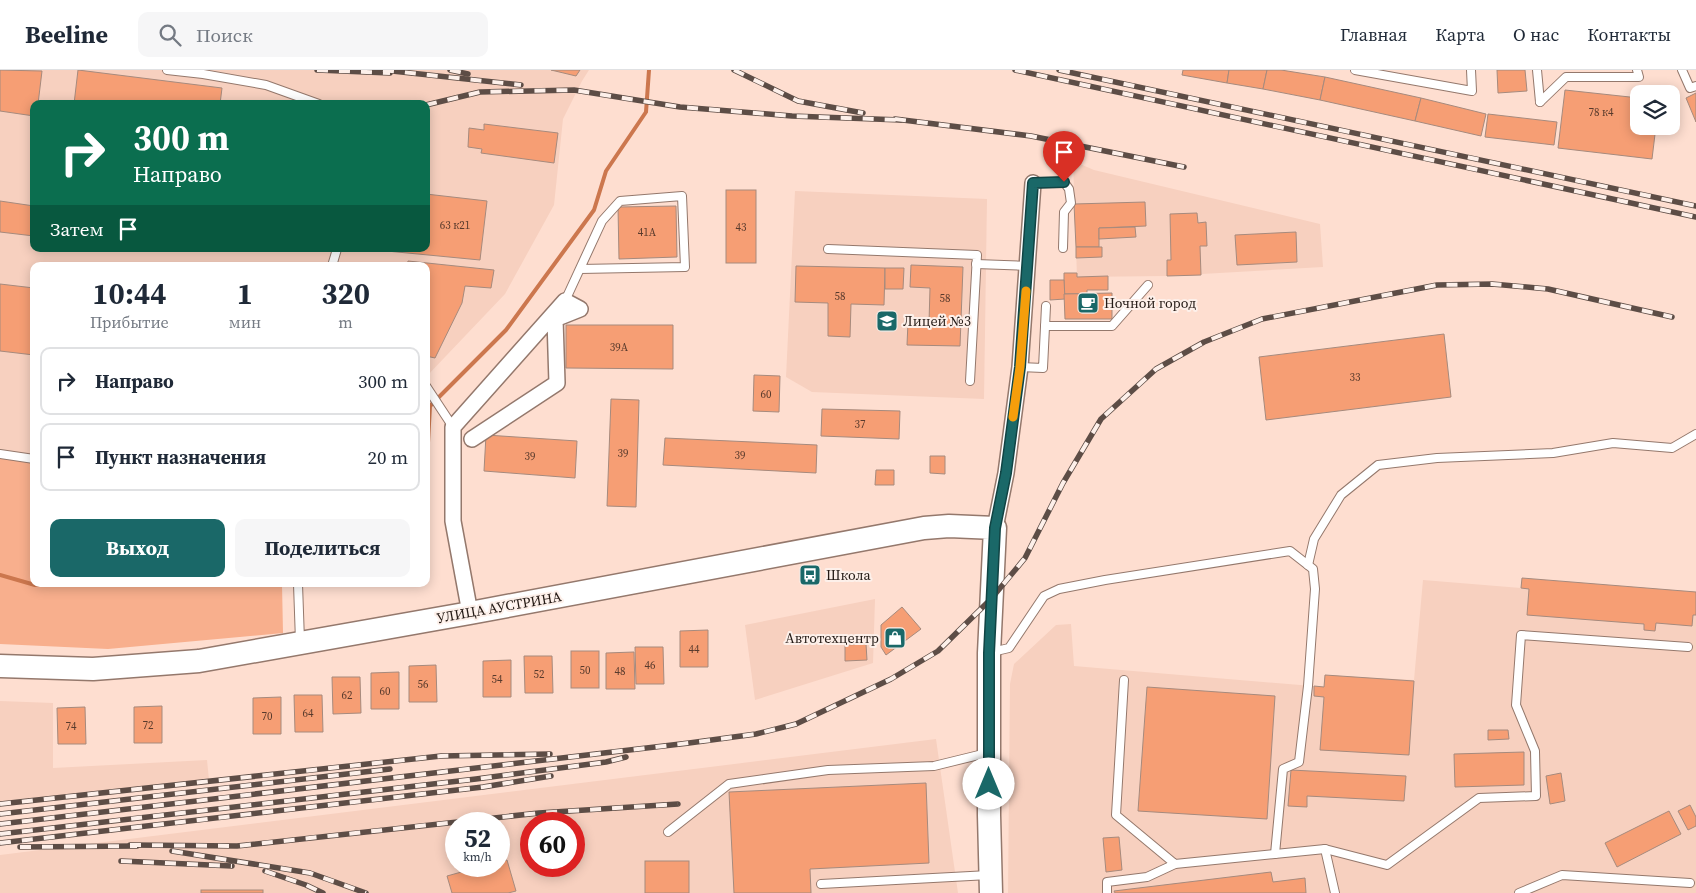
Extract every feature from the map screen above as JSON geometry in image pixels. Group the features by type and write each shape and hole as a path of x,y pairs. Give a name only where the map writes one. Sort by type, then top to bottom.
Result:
{"main road":[{"name":"УЛИЦА АУСТРИНА","path":"0,666 93,669 199,661 470,613 924,528 949,526 995,528"},
{"path":"991,884 989,653 995,528"}],"street":[{"path":"995,528 1006,473 1020,367 1033,183"},
{"path":"470,613 453,521 453,426 565,301 580,309 555,319 557,383 472,439"}],"lane":[{"path":"167,70 266,85 307,100"},
{"path":"1355,70 1472,91 1470,70"},
{"path":"1537,70 1540,102 1566,77 1639,77 1637,70"},
{"path":"1682,70 1690,88 1696,86"},
{"path":"1033,183 1064,182 1069,189 1070,203 1064,212 1064,248"},
{"path":"565,301 602,221 620,201 682,196 685,267 580,269"},
{"path":"828,249 977,255 970,381"},
{"path":"976,264 1028,266"},
{"path":"1045,326 1112,326 1148,286"},
{"path":"1020,367 1043,368 1046,306"},
{"path":"430,393 453,426"},
{"path":"1308,565 1314,539 1340,495 1378,465 1437,458 1554,453 1613,444 1672,448 1696,434"},
{"path":"0,454 30,458"},
{"path":"989,653 1009,648 1044,596 1059,589 1290,551 1313,569 1315,589 1308,686 1299,762 1283,769 1275,854"},
{"path":"298,587 300,643"},
{"path":"1107,893 1107,882 1147,877 1175,864 1325,849 1387,865 1479,798 1536,796 1535,751 1516,705 1521,635 1688,647"},
{"path":"1124,680 1116,815 1175,864"},
{"path":"668,832 729,784 828,770 934,766 989,753"},
{"path":"1325,849 1335,893"},
{"path":"1519,893 1562,875 1690,883"},
{"path":"821,884 991,884"}],"shaded area":[{"path":"0,70 589,70 563,119 554,205 505,294 430,373 430,262 30,262 30,456 0,452"},
{"path":"1073,161 1094,170 1320,224 1323,267 1167,276 1077,277"},
{"name":"Лицей №3","path":"795,191 987,199 984,399 812,392 786,377"},
{"path":"0,458 30,462 30,587 282,587 283,633 108,649 0,644"},
{"path":"1522,578 1696,592 1696,893 1008,893 1010,684 1014,664 1056,625 1071,624 1074,666 1324,687 1325,675 1414,680 1423,580 1521,588"},
{"path":"875,599 873,663 755,700 745,625"},
{"path":"0,701 53,703 53,768 207,760 209,780 0,806"},
{"path":"936,739 958,893 0,893 0,855"}],"building":[{"path":"0,70 42,71 38,100 30,100 30,115 0,111"},
{"path":"78,70 222,88 220,100 74,100"},
{"path":"551,70 580,70 576,76"},
{"path":"1183,70 1229,70 1227,83 1182,75"},
{"path":"1229,70 1267,70 1263,89 1227,83"},
{"path":"1267,70 1281,70 1325,77 1320,100 1263,89"},
{"path":"1497,70 1525,70 1527,91 1498,93"},
{"path":"1325,77 1421,98 1415,121 1320,100"},
{"path":"1565,90 1630,97 1630,135 1655,135 1652,159 1558,148"},
{"path":"1696,93 1696,122 1686,98"},
{"path":"1421,98 1486,114 1481,136 1415,121"},
{"path":"1488,114 1557,122 1554,145 1485,137"},
{"path":"484,124 558,133 554,163 481,153 482,149 468,147 469,128 484,130"},
{"path":"726,190 756,190 756,263 726,263"},
{"path":"430,194 487,201 480,260 397,252 430,252"},
{"path":"0,201 30,205 30,236 0,232"},
{"path":"1145,202 1146,226 1099,228 1099,247 1076,247 1074,204"},
{"path":"676,206 677,257 619,259 618,207"},
{"path":"1197,213 1198,223 1206,222 1207,246 1200,246 1201,275 1167,276 1167,260 1171,260 1170,214"},
{"path":"1135,227 1136,237 1099,239 1099,228"},
{"path":"1296,232 1297,262 1237,265 1235,235"},
{"path":"1076,247 1102,247 1102,257 1076,258"},
{"path":"430,263 494,270 491,288 465,286 462,303 435,358 430,357"},
{"path":"911,265 963,267 960,346 907,345 908,322 929,323 930,288 910,287"},
{"path":"796,266 885,268 884,305 851,304 850,337 828,336 828,303 795,302"},
{"path":"885,268 904,268 903,289 885,289"},
{"path":"1064,273 1077,273 1077,277 1108,276 1108,290 1087,290 1087,294 1064,294"},
{"path":"1050,280 1064,280 1065,299 1050,300"},
{"path":"0,284 30,288 30,355 0,351"},
{"name":"Ночной город","path":"1112,293 1112,319 1065,319 1064,294"},
{"path":"566,325 673,325 673,369 566,368"},
{"path":"1444,334 1451,397 1266,420 1259,357"},
{"path":"754,375 780,376 779,412 753,411"},
{"path":"611,399 639,400 636,507 607,506"},
{"path":"822,409 900,411 899,439 821,436"},
{"path":"486,435 577,441 575,478 484,471"},
{"path":"665,438 817,445 816,473 663,465"},
{"path":"930,456 945,456 945,474 930,473"},
{"path":"876,470 894,470 894,485 875,485"},
{"path":"1522,578 1696,592 1696,615 1693,615 1692,626 1656,623 1655,631 1644,630 1644,624 1527,615 1529,589 1521,588"},
{"name":"Автотехцентр","path":"902,607 921,629 886,655 881,647 881,625"},
{"path":"708,630 708,667 680,667 680,631"},
{"path":"866,644 867,660 845,661 845,645"},
{"path":"635,647 663,647 664,684 636,684"},
{"path":"571,651 599,651 599,688 571,688"},
{"path":"634,652 635,689 606,689 606,653"},
{"path":"524,656 552,656 553,693 525,693"},
{"path":"511,660 511,697 483,697 483,661"},
{"path":"436,665 437,702 409,702 409,666"},
{"path":"399,672 399,709 371,709 371,673"},
{"path":"1325,675 1414,681 1409,755 1320,750 1324,697 1314,696 1314,686 1324,687"},
{"path":"332,677 360,677 361,713 333,714"},
{"path":"1147,687 1275,696 1267,819 1138,811"},
{"path":"294,695 322,695 323,732 295,732"},
{"path":"281,697 281,734 253,734 253,698"},
{"path":"162,706 162,743 134,743 134,707"},
{"path":"85,707 86,744 58,744 57,708"},
{"path":"1488,730 1508,730 1509,739 1488,740"},
{"path":"1524,752 1524,785 1455,787 1454,754"},
{"path":"1291,770 1406,776 1404,801 1307,796 1307,807 1288,806"},
{"path":"1561,773 1565,801 1550,804 1546,776"},
{"path":"926,783 929,863 810,869 811,893 734,893 729,792"},
{"path":"1690,805 1696,817 1696,826 1688,830 1678,811"},
{"path":"1669,811 1681,834 1617,867 1605,843"},
{"path":"1119,837 1122,870 1106,872 1103,838"},
{"path":"645,861 689,861 689,893 645,893"},
{"path":"510,870 516,891 508,893 452,893 447,877 510,877"},
{"path":"1271,872 1273,882 1305,878 1306,893 1115,893 1114,891"},
{"path":"201,890 263,890 263,893 201,893"}],"waterway":[{"path":"430,406 506,330 594,210 606,171 646,112 649,70"},
{"path":"0,575 30,584"}],"railway":[{"path":"317,70 390,73"},
{"path":"383,70 521,85"},
{"path":"450,70 468,74"},
{"path":"734,70 798,101 863,113"},
{"path":"1015,70 1696,217"},
{"path":"1059,70 1696,206"},
{"path":"430,104 480,92 574,90 680,107 792,116 901,120"},
{"path":"895,119 1031,136 1184,167"},
{"path":"0,824 689,743 756,734 796,724 891,679 938,651 991,599 1025,558 1063,483 1101,419 1156,369 1204,342 1262,319 1437,285 1492,284 1548,289 1672,317"},
{"path":"0,804 441,756 550,754"},
{"path":"0,834 476,779 606,762 626,757"},
{"path":"0,814 390,769"},
{"path":"0,843 483,787 551,776"},
{"path":"130,845 237,846 539,813 678,804"},
{"path":"20,847 137,846"},
{"path":"172,851 310,873 366,893"},
{"path":"121,861 232,866"},
{"path":"265,871 323,893"}],"slow traffic":[{"path":"1013,417 1020,367 1026,291"}],"place":[{"name":"Ночной город","path":"1088,303"},
{"name":"Лицей №3","path":"887,321"},
{"name":"Школа","path":"810,575"},
{"name":"Автотехцентр","path":"895,638"}],"route":[{"path":"989,784 989,653 995,528 1006,473 1020,367 1033,183 1064,182"}]}
